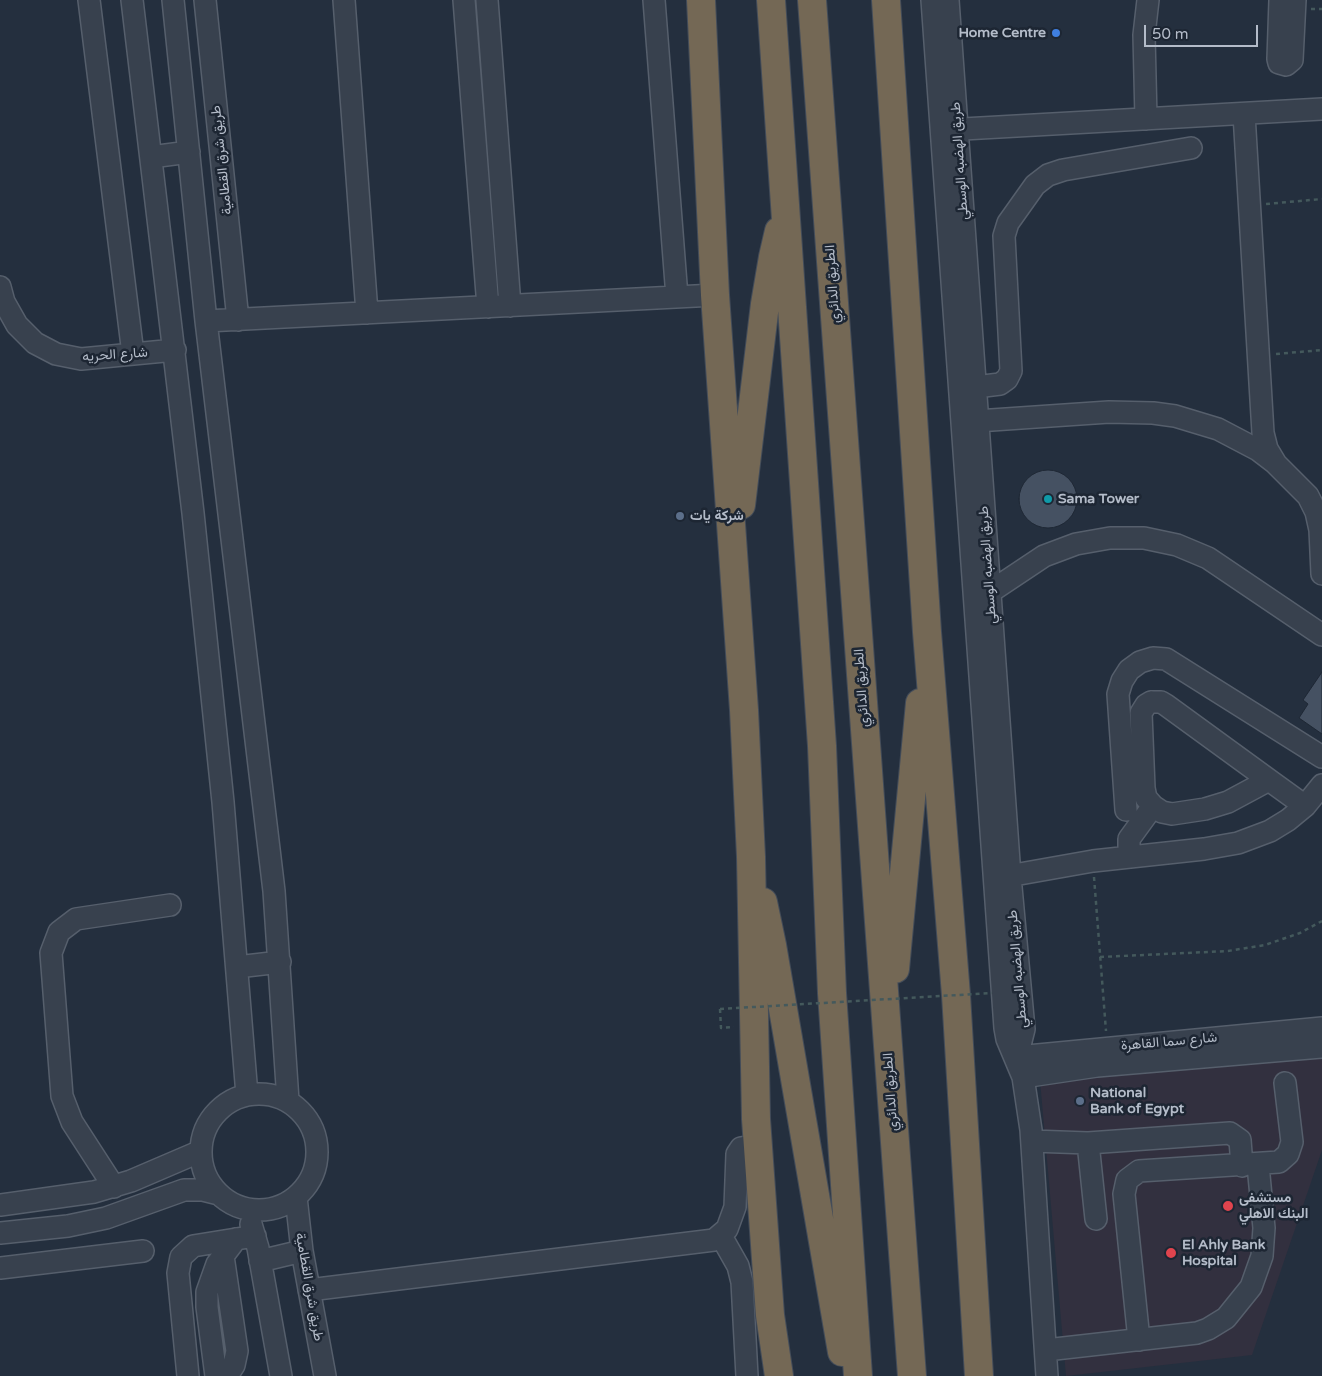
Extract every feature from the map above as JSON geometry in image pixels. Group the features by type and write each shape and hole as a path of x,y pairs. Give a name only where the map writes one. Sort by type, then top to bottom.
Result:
{"highway":[{"path":"701,0 715,295 734,555 751,857 757,1145 770,1315 779,1376"},
{"path":"771,0 822,746 832,993 858,1376"},
{"name":"الطريق الدائري","path":"812,0 912,1376"},
{"path":"886,0 927,632 955,986 979,1376"},
{"path":"734,555 747,466 765,304 773,257 786,206"},
{"path":"888,1048 927,632"},
{"path":"751,857 772,945 836,1322 848,1376"},
{"path":"752,936 789,1094 804,1140"}],"street":[{"path":"89,0 133,354"},
{"path":"132,0 176,350 213,702 247,1095"},
{"path":"174,0 206,321 262,783 280,962 288,1101"},
{"name":"طريق شرق القطامية","path":"205,0 238,320"},
{"path":"344,0 367,313"},
{"path":"488,307 464,1 487,0 510,306"},
{"path":"654,0 677,297"},
{"name":"طريق الهضبه الوسطي","path":"932,0 949,130 976,387 975,500 990,592 1002,878 1005,1028 1007,1039 1020,1067 1032,1141 1047,1376"},
{"name":"طريق الهضبه الوسطي","path":"948,0 949,130 1002,878"},
{"path":"1146,119 1144,35 1148,0"},
{"path":"1280,0 1278,59 1279,63 1286,65 1292,60 1295,0"},
{"path":"949,130 1322,108"},
{"path":"1244,114 1263,433 1267,449 1276,464"},
{"path":"976,387 1000,384 1007,379 1011,371 1004,236 1008,223 1035,185 1048,175 1063,170 1191,148"},
{"path":"151,157 189,152"},
{"path":"478,178 500,177"},
{"name":"شارع الحريه","path":"0,287 4,302 16,325 35,343 45,349 80,359 176,350"},
{"path":"206,321 715,295"},
{"path":"977,421 1109,412 1153,413 1175,416 1218,429 1258,450 1276,464 1308,496 1316,512 1320,530 1322,574"},
{"path":"990,592 1044,556 1076,544 1110,538 1144,538 1177,545 1208,558 1322,635"},
{"path":"1126,810 1118,694 1122,681 1129,670 1140,662 1153,658 1166,659 1322,757"},
{"path":"1269,780 1235,799 1205,808 1172,814 1162,812 1146,798 1144,788 1141,713 1146,704 1162,702 1269,780 1304,806"},
{"path":"1002,878 1093,860 1204,849 1238,843 1270,831 1304,806 1322,785"},
{"path":"1129,857 1129,839 1153,806"},
{"path":"114,1186 72,1122 62,1096 51,953 59,932 76,919 170,905"},
{"path":"237,967 280,962"},
{"name":"شارع سما القاهرة","path":"1020,1067 1100,1054 1322,1028"},
{"name":"شارع سما القاهرة","path":"1100,1054 1322,1047"},
{"path":"1140,1340 1124,1194 1127,1180 1140,1171 1250,1166 1279,1162 1291,1148 1285,1083"},
{"path":"0,1233 68,1226 106,1218 184,1190 203,1190 219,1194 244,1208 271,1209 296,1197 313,1175 317,1147 308,1121 288,1101 262,1094 247,1095 224,1106 214,1115 203,1138 201,1151 206,1175 219,1194"},
{"path":"1032,1141 1088,1143 1230,1133 1240,1140 1250,1166 1264,1242 1259,1269 1247,1292 1226,1318 1208,1329 1197,1333 1046,1350"},
{"path":"1088,1143 1096,1219"},
{"path":"309,1290 714,1240 727,1229 735,1206 737,1154 741,1148 757,1145"},
{"path":"0,1205 73,1196 114,1186 201,1151"},
{"name":"طريق شرق القطامية","path":"296,1197 302,1251 325,1376"},
{"path":"227,1376 234,1365 237,1351 238,1244 244,1208"},
{"path":"721,1236 738,1266 742,1282 747,1376"},
{"path":"216,1376 207,1308 207,1292 210,1278 238,1244"},
{"path":"188,1376 178,1265 186,1251 193,1246 238,1244 260,1260 281,1376"},
{"path":"0,1268 143,1251"},
{"path":"260,1260 302,1251"}],"path":[{"path":"1249,205 1322,199"},
{"path":"1259,356 1322,350"},
{"path":"1093,860 1100,957 1100,1054"},
{"path":"1100,957 1228,951 1265,945 1300,933 1322,921"},
{"path":"721,1028 720,1009 992,993"}],"shaded area":[{"name":"El Ahly Bank Hospital","path":"1322,1057 1322,1150 1252,1355 1066,1376 1040,1080"}],"building":[{"name":"Sama Tower","path":"1042,470 1054,470 1069,478 1077,493 1077,505 1069,520 1054,528 1042,528 1027,520 1019,505 1019,493 1027,478"},
{"path":"1322,672 1322,734 1299,718 1308,704 1303,700"}],"place":[{"name":"Home Centre","path":"1056,33"},
{"name":"Sama Tower","path":"1048,499"},
{"name":"شركة يات","path":"680,516"},
{"name":"National Bank of Egypt","path":"1080,1101"},
{"name":"مستشفى البنك الاهلي","path":"1228,1206"},
{"name":"El Ahly Bank Hospital","path":"1171,1253"}]}
